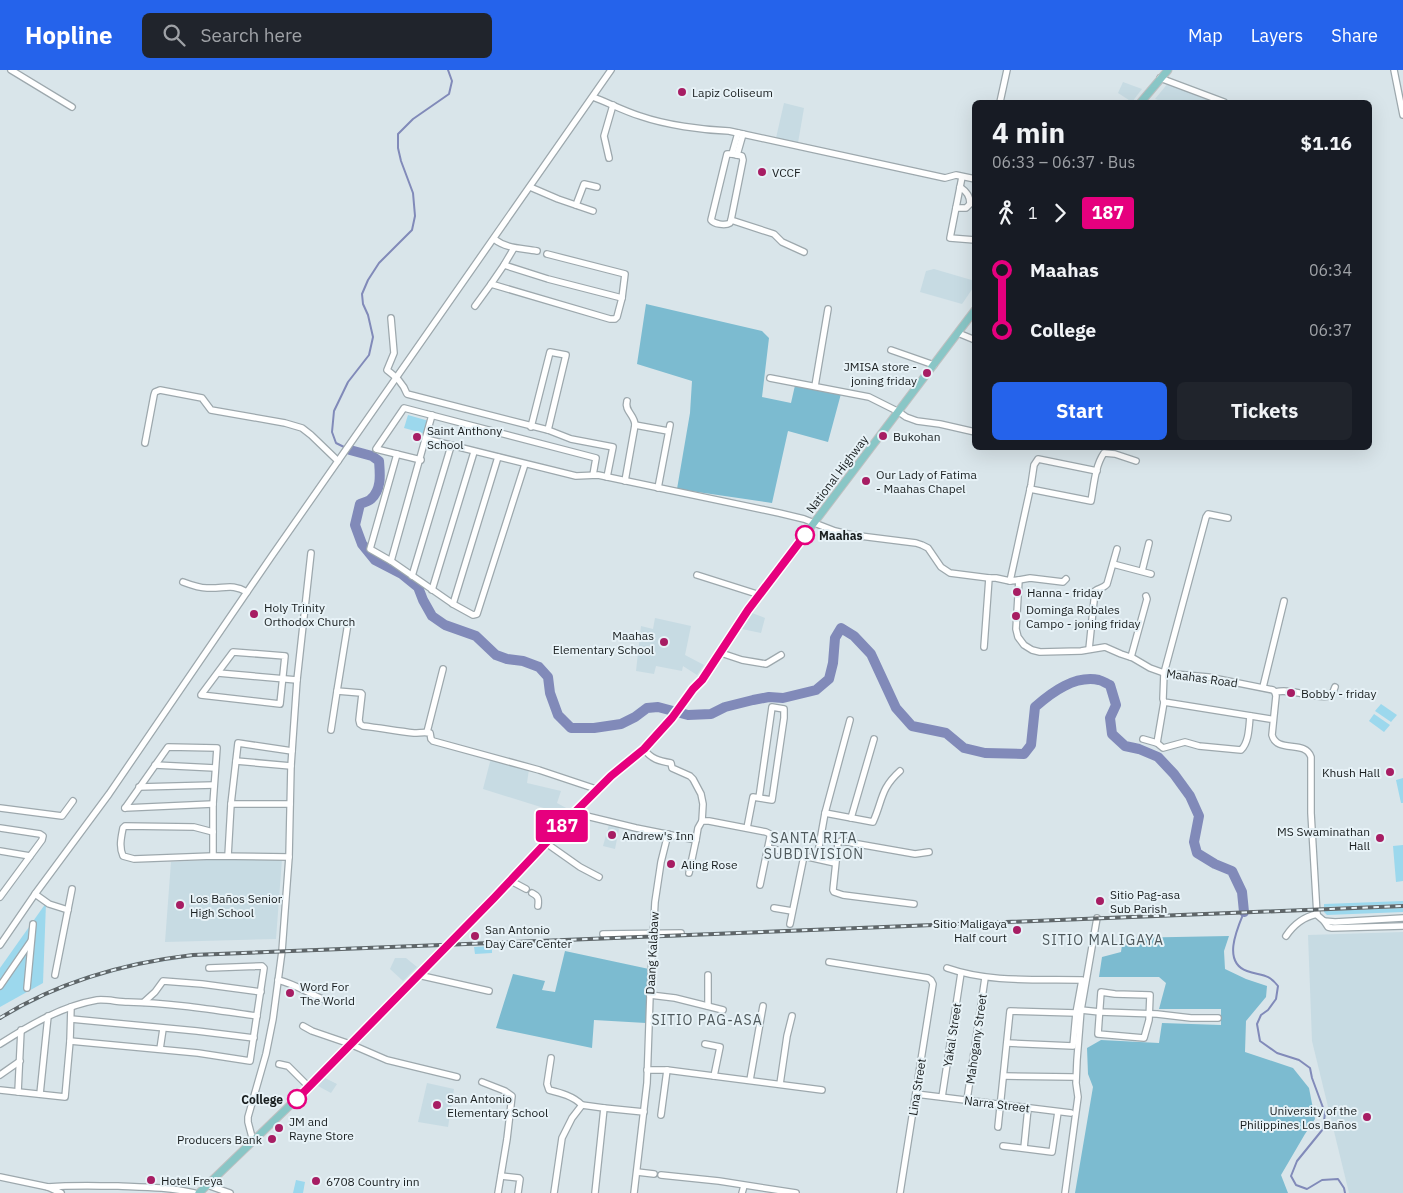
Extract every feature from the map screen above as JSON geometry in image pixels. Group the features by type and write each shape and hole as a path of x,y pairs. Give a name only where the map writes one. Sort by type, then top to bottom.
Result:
{"main road":[{"path":"1142,100 1168,70"},
{"name":"National Highway","path":"199,1193 309,1087 574,813 611,776 644,749 672,718 721,653 748,610 972,314"}],"street":[{"path":"11,70 72,107"},
{"path":"0,945 109,794 349,444 611,70"},
{"path":"1000,100 1007,70"},
{"path":"1394,70 1403,115"},
{"path":"1160,78 1219,100"},
{"path":"593,97 650,119 741,133 945,178 956,175 972,179"},
{"path":"609,158 604,136 613,105"},
{"path":"735,154 741,133"},
{"path":"728,154 735,154 742,156 743,160 730,224 712,222 727,156 728,154"},
{"path":"962,177 950,238 972,240"},
{"path":"576,204 584,184 597,187"},
{"path":"530,187 593,211"},
{"path":"960,187 972,196"},
{"path":"956,208 966,208 972,199"},
{"path":"731,220 774,234 782,242 804,252"},
{"path":"494,239 504,246 536,251"},
{"path":"475,306 514,248"},
{"path":"491,284 615,319 622,298 625,274 547,254"},
{"path":"504,265 622,298"},
{"path":"815,386 828,309"},
{"path":"392,318 394,353 387,370 397,377 409,396 613,447 607,477"},
{"path":"958,333 972,339"},
{"path":"891,350 934,365"},
{"path":"531,427 550,352 566,355 548,430"},
{"path":"770,378 869,397 917,422 940,424 972,431"},
{"path":"145,442 154,395 160,390 202,398 211,410 285,422 302,428 339,460"},
{"path":"625,481 635,425 633,417 627,410 627,401"},
{"path":"421,460 376,449 404,408 596,458 593,475"},
{"path":"391,561 421,460 432,415"},
{"path":"635,425 669,428 658,488"},
{"path":"426,440 576,476 585,477 593,475 607,477 779,513 852,535 916,543 928,548 941,567 950,573 1010,581 1030,578 1062,582 1066,579"},
{"path":"412,576 451,446"},
{"path":"1115,454 1116,450"},
{"path":"432,590 474,452"},
{"path":"1030,489 1092,501 1097,471 1104,453 1136,460"},
{"path":"397,454 370,548 453,604 473,615 477,614 525,464"},
{"path":"453,604 498,457"},
{"path":"1010,581 1034,465 1038,459 1097,471"},
{"path":"1157,743 1164,702 1164,673 1206,517 1208,514 1228,518"},
{"path":"1142,571 1149,543"},
{"path":"1089,649 1095,591 1107,584 1117,549"},
{"path":"253,1141 248,1118 266,1054 282,951 297,680 311,553"},
{"path":"1113,564 1151,574"},
{"path":"697,575 760,595"},
{"path":"984,647 989,578"},
{"name":"Maahas Road","path":"1020,580 1016,629 1018,637 1032,650 1040,652 1081,651 1105,647 1164,673 1208,677 1269,688 1275,692"},
{"path":"183,582 196,587 236,587 247,592"},
{"path":"1131,657 1147,599 1146,596"},
{"path":"1264,687 1284,601"},
{"path":"331,730 348,624"},
{"path":"233,652 285,656 280,704 201,696 218,673 233,652"},
{"path":"721,653 742,660 766,664 781,655"},
{"path":"427,732 443,669"},
{"path":"218,673 297,680"},
{"path":"1335,686 1330,696 1323,697 1292,692 1275,692 1272,738 1280,744 1302,748 1311,757 1311,813 1317,914 1328,927 1332,928 1403,926"},
{"path":"337,691 362,694 360,724 363,726 420,733 427,732"},
{"path":"1164,702 1270,719"},
{"path":"746,828 753,797 759,798 772,800 784,709 772,707 759,798"},
{"path":"1143,739 1157,743 1163,748 1185,742 1199,746 1242,750 1247,738 1250,716"},
{"path":"817,858 825,813 850,720"},
{"path":"427,732 430,733 433,741 539,770 599,790"},
{"path":"851,818 874,739"},
{"path":"228,856 231,804 238,743 292,751"},
{"path":"213,804 125,808 168,747 217,748 213,804 213,856"},
{"path":"644,749 656,760 671,763 672,768 694,779 701,794 703,804 702,821 698,828 689,873"},
{"path":"236,761 291,766"},
{"path":"155,765 215,768"},
{"path":"825,813 874,822 883,793 892,778 900,771"},
{"path":"139,788 214,785"},
{"path":"0,808 62,816 73,801"},
{"path":"231,804 290,804"},
{"path":"574,813 696,840"},
{"path":"702,821 770,834 760,885"},
{"path":"213,832 194,827 125,826 122,828 121,851 123,856 134,859 213,856 288,857"},
{"path":"0,828 43,836 0,897"},
{"name":"Daang Kalabaw","path":"634,1193 648,1070 655,902 661,862 668,834"},
{"path":"914,904 843,895 834,892 838,843 839,841 915,854 930,852"},
{"path":"546,843 598,877"},
{"path":"768,848 835,863"},
{"path":"0,851 30,856"},
{"path":"790,924 804,856"},
{"path":"510,880 526,889"},
{"path":"55,975 72,889"},
{"path":"532,893 538,896 538,906"},
{"path":"35,894 48,904 68,910"},
{"path":"774,908 792,911"},
{"path":"1286,936 1292,926 1303,918 1317,914"},
{"path":"1066,1193 1078,1097 1076,1083 1078,1011 1097,918"},
{"path":"1324,921 1403,918"},
{"path":"27,988 33,924"},
{"path":"603,934 681,933"},
{"path":"0,986 32,939"},
{"name":"Lina Street","path":"829,962 928,978 933,984 919,1094 900,1193"},
{"path":"70,1041 160,1049 250,1061 264,968 262,966 209,968"},
{"path":"946,968 985,978 1082,980 1073,1046 1007,1044"},
{"name":"Yakal Street","path":"942,1097 961,973"},
{"path":"418,975 489,991"},
{"path":"708,975 708,1006"},
{"name":"Mahogany Street","path":"967,1100 985,978"},
{"path":"278,980 325,1000"},
{"path":"144,1002 163,982 202,984 261,992"},
{"path":"1101,992 1150,995 1149,1014 1144,1038 1098,1034 1100,1012 1101,992"},
{"path":"650,995 675,998 723,1010"},
{"path":"0,1044 21,1030 48,1016 71,1007 99,1000 144,1002 257,1016"},
{"path":"750,1080 763,1006"},
{"path":"0,1090 65,1097 71,1007"},
{"path":"998,1127 1010,1011 1078,1011 1218,1018"},
{"path":"40,1094 48,1016"},
{"path":"780,1084 792,1016"},
{"path":"71,1019 254,1038"},
{"path":"303,1026 387,1060 457,1077"},
{"path":"160,1049 163,1029"},
{"path":"18,1092 21,1030"},
{"path":"706,1044 720,1047 714,1076"},
{"path":"551,1058 546,1084 549,1090 570,1096 578,1100 582,1105 644,1112"},
{"path":"0,1075 20,1061"},
{"path":"279,1064 288,1066 309,1087"},
{"path":"648,1070 667,1070 822,1090"},
{"path":"661,1115 667,1070"},
{"path":"1004,1076 1073,1077"},
{"path":"482,1082 505,1091 512,1096 498,1193"},
{"name":"Narra Street","path":"919,1094 1058,1112 1071,1112"},
{"path":"554,1193 562,1138 572,1118 582,1105"},
{"path":"595,1193 604,1108"},
{"path":"1024,1148 1028,1108"},
{"path":"1003,1146 1052,1152 1058,1112"},
{"path":"636,1172 719,1181 796,1193"},
{"path":"501,1176 519,1178 518,1193"},
{"path":"0,1177 48,1186 141,1187 194,1193"},
{"path":"207,1185 230,1193"},
{"path":"48,1186 61,1193"},
{"path":"742,1193 744,1186"}],"shaded area":[{"path":"1123,82 1142,89 1134,100 1129,100 1118,93"},
{"path":"1169,82 1220,100 1158,100 1155,99"},
{"path":"784,103 804,108 798,143 776,138"},
{"path":"934,269 972,280 972,289 962,304 920,292 926,271"},
{"path":"646,304 762,331 769,338 762,397 791,403 796,381 842,390 828,442 788,431 772,503 677,489 690,413 692,381 637,364"},
{"path":"408,415 429,421 426,434 404,428"},
{"path":"752,613 765,618 761,633 742,629"},
{"name":"Maahas Elementary School","path":"655,618 691,626 685,655 704,665 697,675 683,666 682,671 656,666 654,674 636,671 641,626 653,629"},
{"path":"1381,704 1397,715 1391,722 1375,711"},
{"path":"1374,714 1390,725 1384,732 1369,721"},
{"path":"491,758 529,769 527,783 561,791 557,803 568,809 563,814 483,789"},
{"path":"1403,778 1403,803 1401,803 1396,780"},
{"name":"Andrew's Inn","path":"610,821 620,824 615,849 603,846"},
{"path":"1403,845 1403,881 1396,882 1393,846"},
{"name":"Los Baños Senior High School","path":"223,859 282,859 276,939 165,942 171,862"},
{"path":"1403,901 1403,904 1324,907 1324,904"},
{"path":"46,903 43,983 0,1007 0,968"},
{"path":"1403,904 1403,908 1253,914 1253,910"},
{"path":"1403,908 1403,912 1327,915 1324,912 1324,911"},
{"path":"1229,911 1230,915 194,957 136,966 80,982 44,997 0,1020 0,1016 8,1011 79,978 135,962 193,953"},
{"name":"University of the Philippines Los Baños","path":"1403,932 1403,1193 1349,1193 1312,1041 1308,935"},
{"path":"1229,936 1224,951 1225,969 1267,986 1266,997 1246,1021 1245,1052 1293,1068 1309,1088 1315,1119 1281,1175 1288,1193 1075,1193 1093,1087 1088,1074 1087,1048 1101,1040 1159,1043 1162,1023 1221,1025 1221,1009 1159,1009 1166,983 1159,977 1099,977 1102,957 1121,952 1123,938"},
{"path":"492,946 492,953 475,954 474,947"},
{"path":"565,951 649,969 646,1023 594,1020 592,1048 496,1028 513,974 545,981 542,990 555,992"},
{"path":"395,958 406,958 417,967 403,981 390,969"},
{"path":"325,1078 337,1084 331,1093 318,1086"},
{"name":"San Antonio Elementary School","path":"427,1083 454,1089 448,1127 418,1122"},
{"path":"296,1180 305,1182 303,1193 293,1193"}],"waterway":[{"path":"350,450 336,443 332,432 334,411 348,382 369,355 373,337 368,315 363,304 362,294 379,263 412,230 415,216 413,193 398,148 398,134 413,119 449,94 452,81 448,70"},
{"path":"350,450 372,456 379,461 379,486 375,495 370,500 360,504 355,525 362,544 375,560 402,574 418,587 432,616 445,625 476,636 496,655 539,667 548,677 550,693 558,715 571,728 594,728 621,724 647,708 658,707 688,715 711,714 725,707 753,700 769,697 783,698 816,690 829,679 833,663 835,638 841,628 854,636 871,654 896,708 912,726 946,733 964,748 985,753 1024,754 1031,745 1035,707 1056,691 1073,682 1090,679 1099,680 1110,685 1116,705 1110,718 1112,734 1125,746 1139,749 1158,757 1174,774 1190,796 1199,816 1194,842 1197,853 1215,864 1232,871 1242,892 1244,912"},
{"path":"1244,912 1235,936 1233,953 1235,960 1239,967 1267,977 1278,986 1276,999 1268,1010 1261,1015 1257,1024 1260,1041 1277,1053 1299,1060 1310,1068 1325,1113 1323,1129 1297,1161 1291,1176 1296,1185 1307,1189 1322,1180 1338,1179 1345,1193"}],"railway":[{"path":"0,1018 45,994 93,976 142,963 193,955 1403,906"}],"bus line":[{"name":"187","path":"297,1099 494,898 574,813 611,776 644,749 664,728 702,680 748,610 805,535"}],"place":[{"name":"Lapiz Coliseum","path":"682,92"},
{"name":"VCCF","path":"762,172"},
{"name":"JMISA store - joning friday","path":"927,373"},
{"name":"Bukohan","path":"883,436"},
{"name":"Saint Anthony School","path":"417,437"},
{"name":"Our Lady of Fatima - Maahas Chapel","path":"866,481"},
{"name":"Maahas","path":"805,535"},
{"name":"Hanna - friday","path":"1017,592"},
{"name":"Holy Trinity Orthodox Church","path":"254,614"},
{"name":"Dominga Robales Campo - joning friday","path":"1016,616"},
{"name":"Maahas Elementary School","path":"664,642"},
{"name":"Bobby - friday","path":"1291,693"},
{"name":"Khush Hall","path":"1390,772"},
{"name":"Andrew's Inn","path":"612,835"},
{"name":"MS Swaminathan Hall","path":"1380,838"},
{"name":"Aling Rose","path":"671,864"},
{"name":"Sitio Pag-asa Sub Parish","path":"1100,901"},
{"name":"Los Baños Senior High School","path":"180,905"},
{"name":"Sitio Maligaya Half court","path":"1017,930"},
{"name":"San Antonio Day Care Center","path":"475,936"},
{"name":"Word For The World","path":"290,993"},
{"name":"College","path":"297,1099"},
{"name":"San Antonio Elementary School","path":"437,1105"},
{"name":"University of the Philippines Los Baños","path":"1367,1117"},
{"name":"JM and Rayne Store","path":"279,1128"},
{"name":"Producers Bank","path":"272,1139"},
{"name":"Hotel Freya","path":"151,1180"},
{"name":"6708 Country inn","path":"316,1181"}],"district":[{"name":"SANTA RITA SUBDIVISION","path":"814,846"},
{"name":"SITIO MALIGAYA","path":"1103,940"},
{"name":"SITIO PAG-ASA","path":"707,1020"}]}
